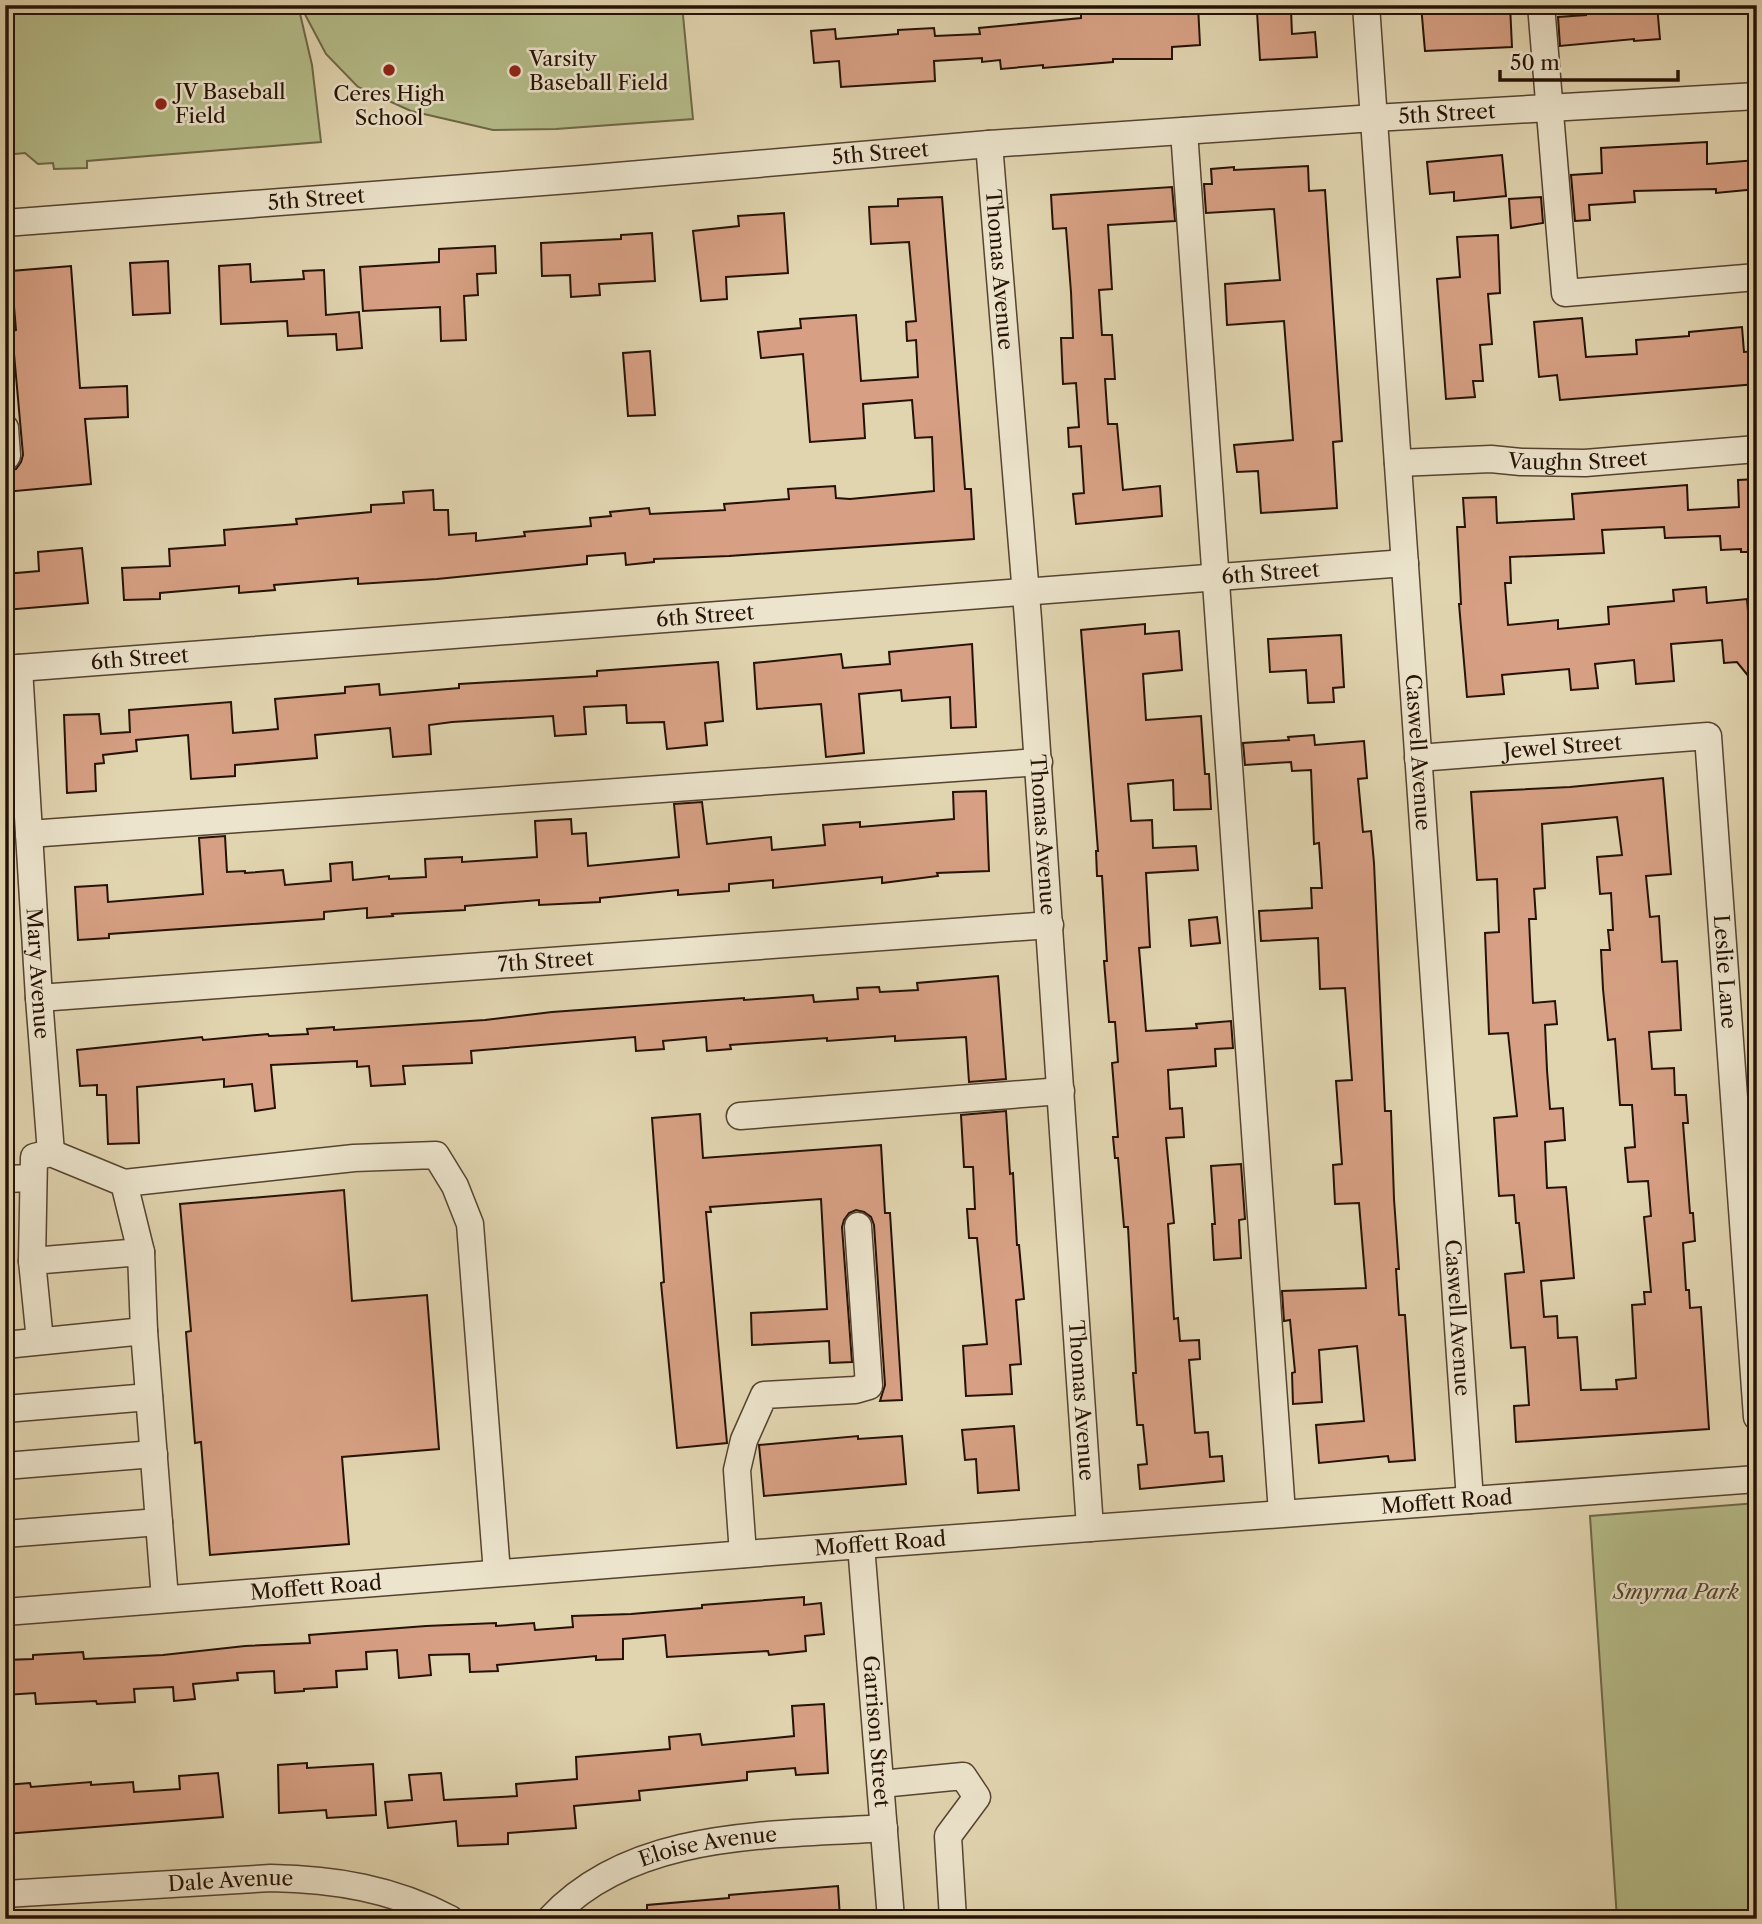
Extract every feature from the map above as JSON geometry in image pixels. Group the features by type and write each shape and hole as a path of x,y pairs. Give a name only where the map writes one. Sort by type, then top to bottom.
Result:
{"street":[{"name":"Caswell Avenue","path":"1366,5 1469,1500"},
{"path":"1541,5 1565,293 1757,277"},
{"name":"5th Street","path":"5,223 582,179 989,144 1757,96"},
{"path":"1184,131 1282,1513"},
{"name":"Thomas Avenue","path":"989,144 1051,925 1090,1528"},
{"path":"5,428 7,456"},
{"name":"Vaughn Street","path":"1398,463 1480,459 1585,463 1757,449"},
{"name":"6th Street","path":"12,669 1405,563"},
{"name":"Mary Avenue","path":"12,669 29,834 51,1153"},
{"name":"Jewel Street","path":"1419,758 1708,736"},
{"name":"Leslie Lane","path":"1708,736 1757,1417"},
{"path":"29,834 1039,762"},
{"name":"7th Street","path":"39,998 1051,925"},
{"path":"740,1116 1061,1091"},
{"path":"40,1342 32,1261 34,1157 51,1153 124,1183 354,1158 436,1155 456,1186 470,1224 497,1573"},
{"path":"5,1179 33,1178"},
{"path":"124,1183 141,1252 144,1331 165,1599"},
{"path":"743,1554 737,1470 744,1440 764,1395 855,1390 869,1386 858,1226"},
{"path":"32,1261 141,1252"},
{"path":"5,1345 144,1331"},
{"path":"5,1409 149,1397"},
{"path":"5,1466 154,1454"},
{"name":"Moffett Road","path":"5,1612 1757,1479"},
{"path":"5,1534 159,1521"},
{"name":"Garrison Street","path":"861,1545 891,1919"},
{"path":"881,1784 963,1776 977,1797 948,1836 953,1919"},
{"name":"Eloise Avenue","path":"550,1919 595,1884 623,1867 665,1851 708,1841 884,1828"},
{"name":"Dale Avenue","path":"5,1894 271,1878 309,1879 353,1884 402,1898 450,1919"}],"green space":[{"name":"JV Baseball Field","path":"5,5 298,5 312,65 321,142 87,161 87,168 54,169 53,163 38,164 25,153 5,155"},
{"name":"Varsity Baseball Field","path":"300,5 682,5 693,119 556,129 493,130 411,111 358,87 326,54"},
{"name":"Smyrna Park","path":"1757,1503 1757,1919 1617,1919 1590,1516"}],"building":[{"path":"1081,5 1198,5 1200,45 1172,47 1172,59 1113,59 1113,62 1043,68 1043,65 1001,69 1000,60 982,62 982,58 934,61 935,81 841,87 839,61 814,63 811,31 835,29 836,39 934,28 935,36 980,34 979,28 1081,18"},
{"path":"1421,5 1510,5 1512,47 1425,51"},
{"path":"1585,5 1657,5 1660,39 1560,46 1558,17 1586,15"},
{"path":"1291,10 1292,34 1315,32 1317,57 1260,60 1257,12"},
{"path":"1707,142 1707,164 1757,160 1757,189 1716,193 1716,189 1634,191 1635,202 1589,205 1590,220 1575,221 1571,175 1602,173 1601,148"},
{"path":"1502,155 1506,196 1454,201 1454,192 1430,194 1427,162"},
{"path":"1308,166 1309,191 1325,190 1342,441 1333,442 1337,508 1261,513 1258,471 1237,472 1234,445 1293,440 1284,321 1227,325 1225,284 1280,280 1274,209 1206,213 1204,184 1212,184 1211,169"},
{"path":"1172,187 1175,221 1108,225 1112,289 1099,290 1102,335 1112,335 1115,379 1105,379 1108,424 1117,424 1123,490 1160,486 1162,516 1076,524 1073,494 1084,493 1081,446 1069,447 1068,428 1079,427 1076,383 1063,384 1061,338 1073,338 1071,292 1066,228 1053,229 1051,195"},
{"path":"942,197 965,489 971,489 974,539 654,559 654,562 626,565 625,553 587,556 587,564 437,579 358,584 358,578 274,585 275,590 239,593 239,586 160,593 160,599 124,600 122,568 170,566 169,549 225,545 224,530 297,524 296,519 371,512 371,505 404,503 403,492 433,490 434,510 448,510 449,535 476,533 476,541 525,536 524,532 591,526 590,518 611,516 610,512 649,508 650,514 725,510 724,504 789,499 788,489 835,486 836,498 850,499 934,491 932,437 915,438 912,400 863,404 865,438 810,442 803,354 761,358 758,332 801,328 800,319 856,315 861,381 918,377 916,340 907,341 906,322 916,321 909,242 871,244 869,207 898,206 898,199"},
{"path":"1541,197 1543,223 1511,228 1509,199"},
{"path":"784,213 788,273 726,277 727,299 701,301 693,231 739,226 738,216"},
{"path":"652,233 655,281 599,284 600,295 571,297 570,275 542,276 541,243 621,239 621,235"},
{"path":"1498,235 1500,293 1488,294 1492,344 1480,345 1483,381 1473,381 1475,397 1446,399 1437,279 1460,277 1457,237"},
{"path":"495,246 496,273 477,274 478,295 464,296 466,340 441,341 440,307 363,311 360,267 439,262 439,249"},
{"path":"168,261 170,313 133,315 130,263"},
{"path":"250,264 251,282 304,279 303,271 324,270 326,315 359,312 362,348 337,350 336,334 288,336 287,321 221,324 219,266"},
{"path":"71,266 80,388 127,386 128,417 85,419 91,484 5,492 5,471 16,469 23,455 12,331 16,330 11,271"},
{"path":"1582,318 1586,357 1637,354 1636,340 1689,336 1689,332 1742,327 1744,352 1757,351 1757,384 1560,400 1557,375 1539,377 1534,322"},
{"path":"650,351 655,415 628,416 623,353"},
{"path":"1757,479 1757,552 1741,552 1741,549 1721,550 1720,536 1665,538 1664,527 1602,530 1604,553 1510,557 1511,583 1505,583 1508,625 1558,620 1558,629 1609,624 1608,607 1674,601 1673,590 1706,587 1707,603 1747,599 1754,683 1737,662 1724,663 1722,640 1671,644 1674,681 1636,684 1634,660 1595,664 1598,688 1571,690 1569,669 1502,675 1504,694 1467,697 1459,604 1457,527 1465,527 1463,498 1496,497 1497,523 1574,519 1572,494 1687,485 1688,510 1739,507 1738,480"},
{"path":"82,548 88,603 5,610 5,574 39,571 38,552"},
{"path":"1145,624 1145,634 1179,631 1182,670 1143,674 1146,720 1201,716 1205,774 1209,774 1211,809 1174,810 1173,780 1128,784 1131,821 1152,820 1153,848 1196,846 1198,870 1146,873 1150,947 1139,948 1146,1031 1197,1028 1196,1024 1231,1021 1233,1048 1215,1049 1216,1066 1168,1070 1170,1109 1182,1108 1184,1137 1166,1138 1174,1223 1168,1224 1174,1319 1178,1318 1180,1341 1199,1340 1200,1359 1189,1360 1195,1433 1208,1432 1210,1457 1222,1456 1224,1481 1140,1489 1138,1465 1147,1464 1143,1425 1137,1425 1128,1227 1124,1227 1118,1158 1115,1158 1113,1137 1118,1137 1112,1063 1118,1062 1115,1022 1109,1022 1102,876 1097,876 1098,851 1081,630"},
{"path":"1341,635 1344,687 1333,688 1334,702 1308,703 1306,670 1270,672 1268,639"},
{"path":"972,644 976,727 951,728 950,697 902,701 901,690 859,694 864,753 826,757 821,704 757,709 754,663 841,654 843,668 890,664 889,652"},
{"path":"718,662 723,721 705,723 707,745 667,749 664,722 627,723 626,705 584,707 586,734 555,736 553,716 452,722 429,725 431,754 393,757 390,728 315,735 317,758 235,765 235,776 191,779 188,735 136,740 137,751 103,755 104,763 95,764 96,791 67,793 64,715 99,714 101,734 130,732 129,710 231,702 233,733 278,729 275,699 345,693 345,687 379,684 380,695 459,688 459,684 597,676 597,671"},
{"path":"1314,735 1315,745 1364,741 1367,778 1358,779 1363,832 1371,831 1374,863 1385,1111 1391,1111 1399,1315 1405,1315 1415,1460 1389,1462 1388,1456 1319,1463 1316,1425 1364,1421 1357,1346 1319,1350 1322,1402 1293,1404 1292,1373 1295,1372 1290,1320 1284,1321 1282,1291 1366,1288 1359,1203 1335,1204 1333,1165 1342,1164 1336,1081 1352,1080 1345,988 1320,989 1318,938 1261,941 1259,911 1312,908 1311,888 1322,888 1319,843 1314,844 1311,770 1292,771 1291,762 1245,765 1243,743 1289,740 1288,737"},
{"path":"1663,778 1671,874 1646,876 1650,917 1659,916 1662,962 1677,961 1681,1030 1649,1032 1652,1069 1674,1068 1675,1095 1686,1095 1688,1123 1683,1123 1690,1213 1693,1213 1695,1241 1683,1243 1686,1290 1689,1290 1690,1308 1701,1307 1709,1429 1516,1442 1514,1406 1529,1405 1525,1347 1511,1348 1505,1274 1524,1272 1514,1195 1499,1196 1494,1118 1517,1116 1508,1033 1489,1034 1485,933 1499,932 1497,879 1477,880 1471,792 1570,787","holes":["1617,817 1622,855 1597,857 1600,894 1611,893 1613,930 1608,930 1610,950 1601,950 1603,989 1608,1040 1615,1039 1620,1105 1632,1105 1635,1147 1625,1148 1628,1182 1648,1181 1651,1216 1644,1217 1651,1292 1644,1292 1645,1304 1632,1305 1636,1378 1616,1380 1617,1389 1581,1390 1577,1337 1558,1338 1557,1316 1544,1317 1541,1281 1574,1278 1566,1187 1547,1188 1545,1142 1565,1140 1563,1108 1550,1109 1547,1070 1545,1025 1557,1024 1555,1001 1533,1003 1529,919 1536,919 1534,889 1545,888 1542,824"]},
{"path":"986,791 989,871 937,873 938,876 882,883 882,877 773,888 773,880 729,884 729,891 678,895 678,890 600,898 600,902 539,905 539,900 465,906 465,910 367,918 367,908 324,912 324,919 109,934 109,938 78,940 75,887 107,885 108,902 203,894 199,838 225,836 227,872 283,870 285,885 331,881 330,864 352,862 353,880 389,876 389,879 426,877 425,859 462,857 462,862 537,857 535,821 571,819 572,834 586,833 588,866 679,857 674,804 702,802 707,844 771,837 772,850 825,845 823,825 860,822 860,827 954,819 953,792"},
{"path":"1217,917 1220,943 1191,946 1189,920"},
{"path":"998,976 1006,1079 969,1082 966,1037 895,1041 895,1036 827,1041 827,1038 730,1045 731,1049 707,1051 706,1037 663,1041 664,1049 636,1051 635,1037 471,1051 472,1063 403,1066 405,1084 371,1086 369,1066 357,1067 357,1061 271,1065 275,1108 255,1111 252,1084 224,1087 224,1079 137,1087 139,1143 108,1144 106,1095 97,1095 97,1085 80,1086 77,1050 202,1037 203,1040 268,1034 308,1034 307,1029 334,1027 334,1030 485,1020 552,1012 744,998 813,995 814,1002 858,999 857,988 879,987 880,992 918,990 917,983"},
{"path":"1006,1111 1024,1299 1016,1300 1021,1364 1010,1365 1012,1394 966,1396 963,1346 987,1344 977,1238 969,1238 967,1209 975,1209 973,1167 964,1167 961,1115"},
{"path":"700,1114 703,1158 881,1145 885,1213 890,1213 902,1400 880,1401 885,1385 874,1225 871,1217 856,1210 849,1213 842,1227 852,1362 830,1363 829,1341 752,1345 751,1313 827,1309 821,1199 710,1207 711,1212 706,1212 727,1443 677,1448 661,1283 664,1282 652,1118"},
{"path":"1241,1164 1245,1219 1239,1220 1241,1258 1214,1260 1212,1224 1215,1224 1211,1166"},
{"path":"344,1190 352,1301 427,1295 439,1449 342,1457 349,1544 210,1555 201,1442 195,1443 186,1332 191,1331 180,1204"},
{"path":"1014,1426 1019,1490 978,1493 976,1459 965,1460 962,1430"},
{"path":"858,1436 858,1439 902,1436 906,1484 764,1496 759,1445"},
{"path":"804,1597 804,1605 821,1603 824,1634 805,1636 806,1651 769,1655 768,1651 667,1657 665,1635 623,1639 623,1659 596,1660 596,1656 497,1665 498,1671 470,1672 469,1654 429,1655 431,1675 399,1678 397,1650 366,1652 367,1669 336,1671 337,1687 304,1691 275,1693 274,1671 237,1673 238,1680 193,1684 195,1699 174,1701 173,1687 134,1689 135,1702 97,1704 96,1701 36,1704 35,1693 5,1695 5,1660 33,1659 33,1655 83,1652 84,1659 163,1655 245,1646 310,1643 309,1635 426,1626 534,1623 535,1630 573,1627 572,1616 631,1614"},
{"path":"824,1704 828,1773 796,1775 795,1768 747,1772 747,1780 639,1791 640,1800 574,1806 576,1828 508,1833 508,1844 458,1846 456,1821 388,1828 385,1802 412,1800 409,1775 441,1773 444,1800 517,1796 516,1784 577,1779 576,1757 670,1749 669,1737 700,1734 702,1745 794,1736 792,1706"},
{"path":"307,1763 307,1768 373,1764 376,1815 327,1818 326,1810 279,1813 278,1765"},
{"path":"218,1773 223,1817 5,1834 5,1785 30,1783 31,1787 133,1782 134,1792 180,1789 179,1776"},
{"path":"838,1886 840,1919 647,1919 647,1905"}],"place":[{"name":"Ceres High School","path":"389,70"},
{"name":"Varsity Baseball Field","path":"515,71"},
{"name":"JV Baseball Field","path":"161,104"}]}
